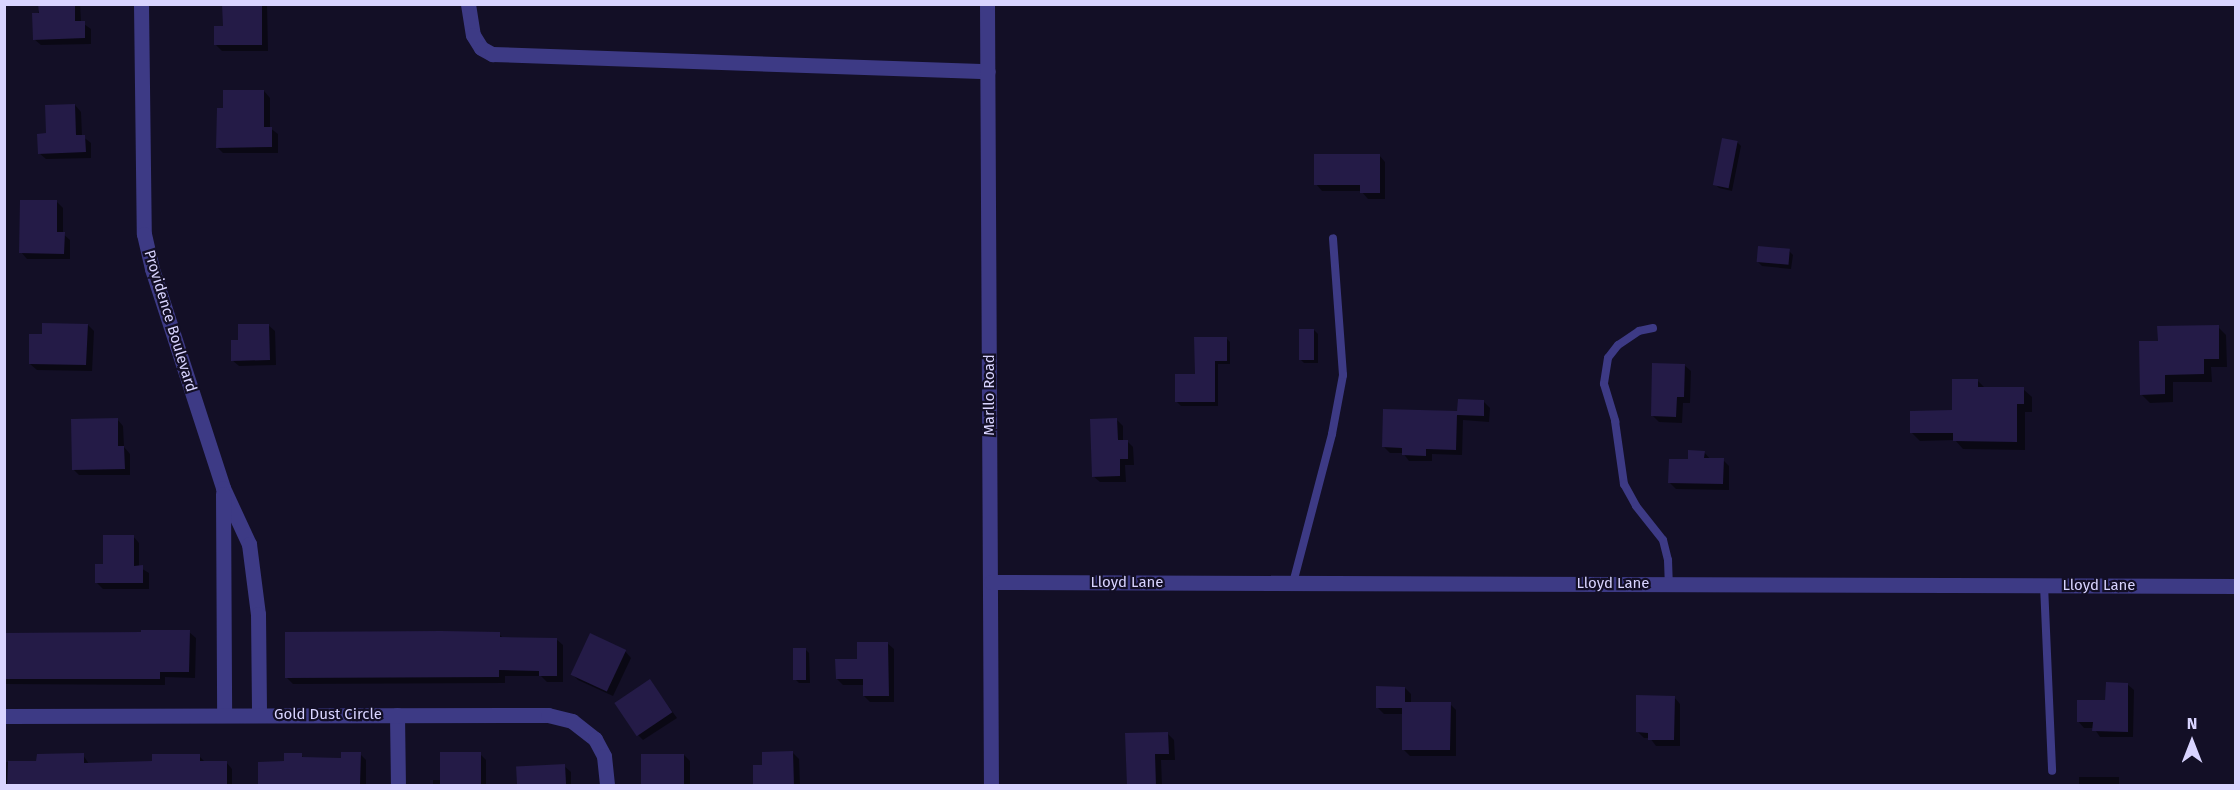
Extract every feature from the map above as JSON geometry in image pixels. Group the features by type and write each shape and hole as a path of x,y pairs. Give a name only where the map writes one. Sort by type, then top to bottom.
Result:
{"street":[{"name":"Providence Boulevard","path":"141,4 144,234 152,269 223,489 249,544 258,614 260,715"},
{"path":"468,4 473,35 481,48 492,54 988,70"},
{"name":"Marllo Road","path":"987,4 991,786"},
{"name":"Providence Boulevard","path":"223,489 224,715"},
{"name":"Lloyd Lane","path":"991,582 2235,586"},
{"path":"397,715 398,786"},
{"name":"Gold Dust Circle","path":"4,716 548,715 572,721 596,739 604,756 607,786"}],"lane":[{"path":"1293,584 1332,434 1343,375 1333,238"},
{"path":"1653,328 1639,332 1618,345 1608,358 1604,384 1615,421 1624,484 1636,506 1663,540 1668,560 1669,584"},
{"path":"2044,585 2052,771"}],"building":[{"path":"38,4 75,4 75,21 85,21 85,38 33,40 32,13 39,13"},
{"path":"222,4 262,4 262,45 214,45 214,26 223,26"},
{"path":"223,90 264,90 264,127 272,127 272,147 216,148 217,108 223,108"},
{"path":"75,104 76,135 85,135 86,152 38,154 37,134 46,133 45,105"},
{"path":"1722,138 1738,141 1729,188 1713,185"},
{"path":"1314,154 1380,154 1380,193 1360,193 1360,185 1314,185"},
{"path":"20,200 57,200 57,232 65,232 64,254 19,253"},
{"path":"1758,246 1790,249 1788,265 1757,262"},
{"path":"42,323 88,324 86,365 29,364 29,334 42,334"},
{"path":"238,324 269,324 270,360 231,361 231,340 238,340"},
{"path":"2219,325 2219,359 2204,359 2204,374 2165,375 2165,394 2140,395 2139,341 2158,341 2157,326"},
{"path":"1299,329 1314,329 1314,360 1299,360"},
{"path":"1194,337 1227,337 1227,361 1215,361 1215,402 1175,402 1175,374 1195,374"},
{"path":"1652,363 1685,364 1684,397 1677,397 1676,417 1651,416"},
{"path":"1952,379 1978,379 1978,387 2024,387 2024,404 2017,404 2017,442 1953,441 1953,433 1910,433 1910,411 1952,410"},
{"path":"1458,399 1484,400 1484,416 1457,415 1456,450 1426,449 1426,456 1402,455 1402,448 1382,447 1383,409 1457,411"},
{"path":"118,418 118,446 124,446 125,469 72,470 71,419"},
{"path":"1117,418 1118,440 1128,440 1128,459 1120,459 1120,476 1092,477 1090,419"},
{"path":"1688,450 1705,451 1704,458 1724,458 1723,484 1668,483 1669,459 1688,459"},
{"path":"103,535 134,535 134,566 143,565 143,583 95,583 95,564 103,564"},
{"path":"141,630 190,630 189,672 160,672 160,679 4,679 4,633 141,632"},
{"path":"285,632 500,632 500,637 557,638 557,676 539,676 539,671 499,670 499,677 285,678"},
{"path":"590,633 626,650 607,692 571,675"},
{"path":"857,642 888,642 889,696 863,696 863,679 836,679 835,659 857,659"},
{"path":"793,648 806,648 806,680 793,680"},
{"path":"650,679 672,712 637,736 614,703"},
{"path":"2106,682 2128,683 2128,732 2092,731 2093,722 2077,722 2077,700 2105,700"},
{"path":"1376,686 1405,687 1405,702 1451,702 1450,750 1402,750 1402,708 1376,708"},
{"path":"1636,695 1675,696 1674,740 1648,740 1648,733 1636,732"},
{"path":"1168,732 1169,754 1155,754 1156,786 1127,786 1125,733"},
{"path":"793,751 794,786 753,786 753,765 762,765 762,752"},
{"path":"341,752 361,752 360,786 258,786 258,762 284,761 284,753 302,753 302,757 341,758"},
{"path":"440,752 481,752 481,786 440,786"},
{"path":"84,753 84,763 152,761 152,754 200,754 200,761 227,761 227,786 7,786 8,761 36,761 37,754"},
{"path":"641,754 684,754 684,786 641,786"},
{"path":"565,764 566,784 517,786 516,767"}]}
